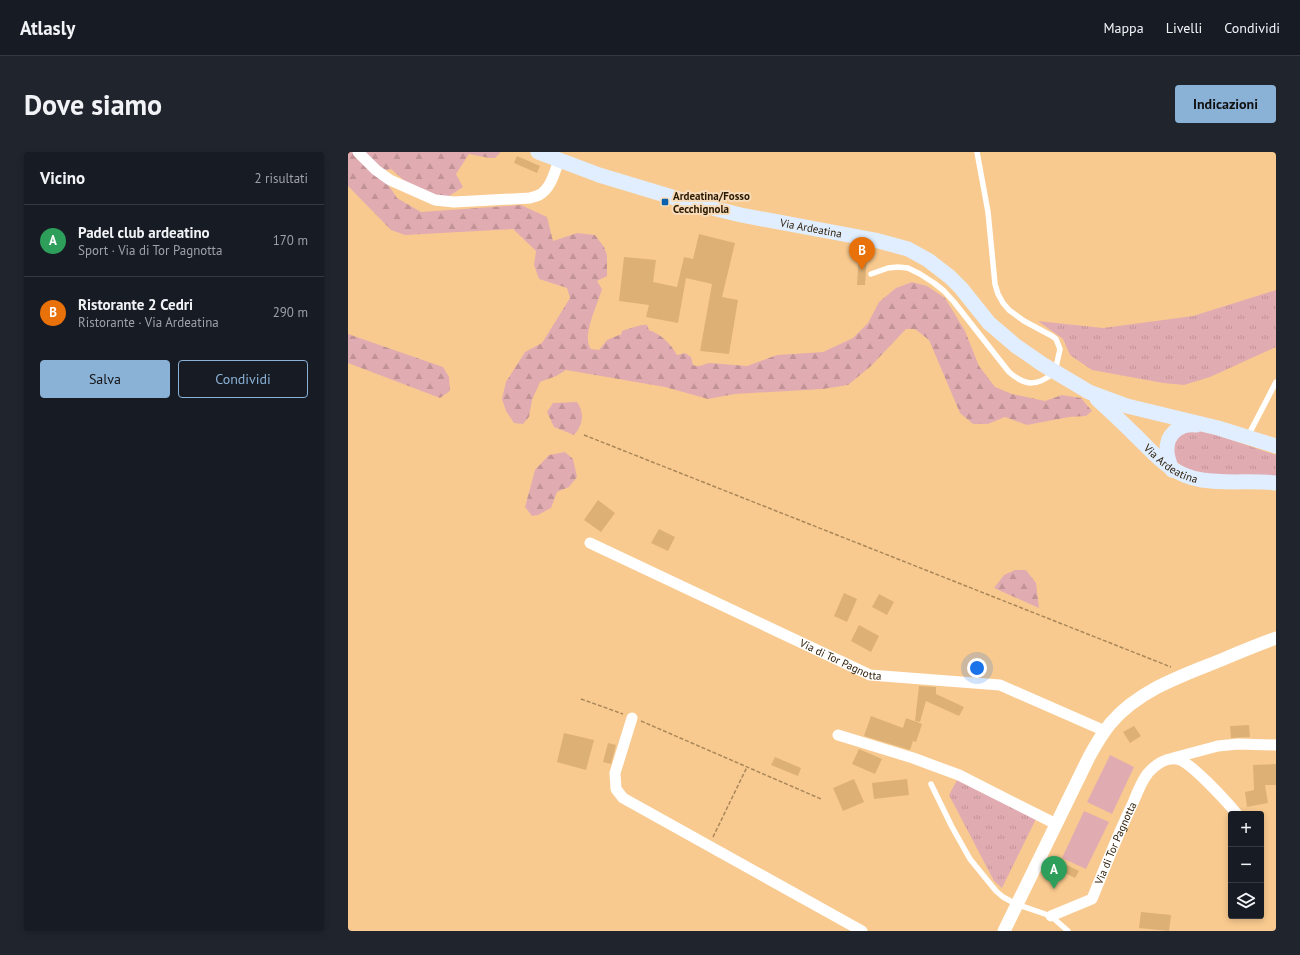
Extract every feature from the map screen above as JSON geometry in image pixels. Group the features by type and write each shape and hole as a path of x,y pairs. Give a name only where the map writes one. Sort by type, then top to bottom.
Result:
{"main road":[{"name":"Via Ardeatina","path":"538,152 622,183 710,208 879,241 908,249 928,260 953,280 989,323 1005,338 1029,356 1089,392 1132,408 1218,428 1273,446"},
{"name":"Via Ardeatina","path":"1089,392 1172,470 1188,477 1207,480 1276,483"},
{"path":"1172,470 1167,449 1171,435 1176,430 1187,424 1218,428"}],"street":[{"path":"358,152 376,170 390,180 435,200 454,202 530,198 541,194 547,188 559,160"},
{"name":"Via di Tor Pagnotta","path":"590,543 870,676 1000,685 1104,731"},
{"path":"1004,931 1089,757 1104,731 1114,720 1133,703 1161,686 1276,638"},
{"path":"632,718 615,773 616,789 624,798 862,931"},
{"path":"838,735 913,758 959,775 1056,824"},
{"name":"Via di Tor Pagnotta","path":"1051,916 1092,899 1125,819 1144,778 1156,765 1170,759 1207,748 1227,745 1276,745"},
{"path":"1170,759 1176,759 1186,763 1212,787 1234,811"}],"lane":[{"path":"871,274 888,268 908,268 934,283 954,302 1015,378 1031,384 1039,383 1055,372 1060,349 1056,339 1024,321 1009,310 998,294 995,284 988,212 977,152"},
{"path":"1248,437 1276,382"},
{"path":"932,784 952,827 970,859 996,891 1003,897 1016,904 1051,916 1068,931"}],"path":[{"path":"584,435 1187,674"},
{"path":"581,699 647,723 821,799"},
{"path":"708,846 747,767"}],"green space":[{"path":"348,152 500,152 495,158 469,154 456,174 463,187 446,198 422,196 391,169 380,172 397,198 421,212 521,205 547,217 553,241 577,233 595,235 604,247 607,255 607,276 597,281 602,289 589,329 588,344 591,349 599,350 607,340 621,335 622,331 647,325 649,330 658,334 672,347 677,355 685,353 691,357 693,365 695,366 710,363 747,366 777,355 823,352 853,338 868,323 879,302 896,288 912,282 927,286 945,298 965,331 979,366 995,387 1012,394 1045,401 1062,395 1081,398 1092,411 1086,416 1069,417 1027,425 1005,417 988,424 973,424 960,413 929,340 915,329 906,329 871,366 848,385 823,389 735,394 708,399 665,387 566,370 556,376 540,382 532,400 529,417 523,424 514,423 506,411 502,399 506,382 525,352 542,343 570,298 567,288 539,279 534,265 536,251 513,229 405,235 391,230 348,186"},
{"path":"1276,290 1276,347 1210,377 1184,385 1163,383 1092,370 1070,355 1063,339 1038,321 1103,328 1193,316"},
{"path":"348,334 443,367 449,377 450,391 440,398 348,363"},
{"path":"577,402 580,406 582,419 574,435 554,427 547,412 553,403"},
{"path":"1191,429 1217,435 1276,455 1276,478 1222,476 1194,471 1183,466 1174,459 1173,438"},
{"path":"565,452 573,459 577,477 569,487 557,492 551,508 538,515 532,516 525,507 535,470 549,455"},
{"path":"1015,570 1026,570 1036,583 1039,608 994,588 1004,575"},
{"path":"1110,755 1134,767 1112,814 1087,802"},
{"path":"957,780 1036,819 1002,888 994,881 949,795"},
{"path":"1084,811 1109,822 1086,869 1062,858"}],"building":[{"path":"517,156 540,166 537,173 514,163"},
{"path":"699,234 735,243 722,297 738,300 729,354 700,351 712,284 686,278 678,323 646,317 649,305 619,301 624,257 656,260 653,282 677,287 684,257 693,259"},
{"path":"859,254 867,254 865,285 857,285"},
{"path":"598,500 615,513 601,532 584,520"},
{"path":"659,529 675,537 668,551 651,543"},
{"path":"844,593 857,599 847,622 834,616"},
{"path":"879,594 894,602 887,615 872,607"},
{"path":"859,625 879,636 871,652 851,641"},
{"path":"919,686 936,687 936,694 964,707 959,716 926,701 920,722 915,721"},
{"path":"871,716 903,728 906,718 922,724 916,742 913,741 910,750 864,736"},
{"path":"1249,725 1250,737 1231,738 1230,726"},
{"path":"1134,726 1141,736 1130,743 1123,732"},
{"path":"564,733 594,740 586,770 557,762"},
{"path":"608,743 616,745 611,764 603,762"},
{"path":"859,749 882,759 875,774 852,764"},
{"path":"775,757 801,768 798,776 771,765"},
{"path":"1276,764 1276,785 1265,785 1268,803 1247,807 1245,792 1254,790 1253,765"},
{"path":"854,779 864,802 843,811 833,788"},
{"path":"907,779 909,795 874,799 872,783"},
{"path":"1067,865 1079,871 1075,878 1063,872"},
{"path":"1141,912 1171,915 1169,931 1139,928"}],"place":[{"name":"Ardeatina/Fosso Cecchignola","path":"665,202"},
{"name":"Ristorante 2 Cedri","path":"862,270"},
{"name":"Padel club ardeatino","path":"1054,889"}]}
